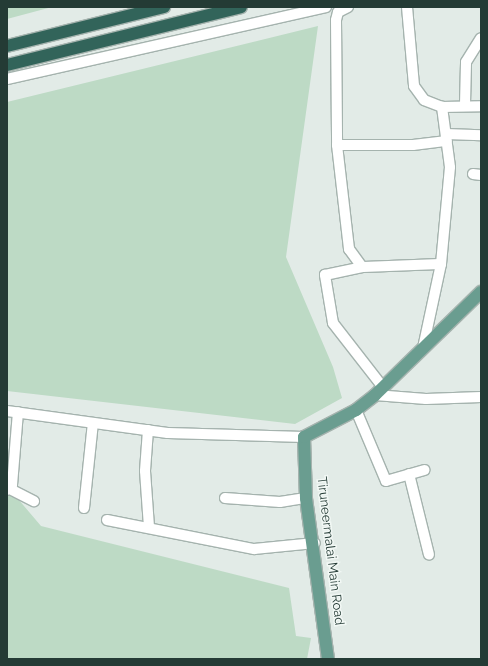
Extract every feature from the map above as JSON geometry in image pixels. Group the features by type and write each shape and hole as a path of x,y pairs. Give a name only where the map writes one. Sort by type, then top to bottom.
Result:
{"highway":[{"path":"7,46 164,7"},
{"path":"7,65 241,7"}],"main road":[{"path":"304,436 356,410 481,293"},
{"name":"Tiruneermalai Main Road","path":"304,436 306,498 315,543 328,659"}],"street":[{"path":"7,79 326,7"},
{"path":"348,7 338,12 336,20 337,146 349,249 362,267"},
{"path":"407,7 414,86 424,100 442,107 465,104 481,106"},
{"path":"465,104 466,62 481,38"},
{"path":"423,348 441,264 450,167 442,107"},
{"path":"337,146 413,145 446,138 481,135"},
{"path":"441,264 362,267 328,273 324,278 333,323 378,391 426,399 481,397"},
{"path":"356,410 386,481 424,470"},
{"path":"7,411 148,430 304,436"},
{"path":"18,412 9,489 34,501"},
{"path":"84,508 93,423"},
{"path":"148,430 145,471 149,527"},
{"path":"409,474 429,556"},
{"path":"226,498 280,502 306,498"},
{"path":"107,520 149,527 254,549 315,543"}],"green space":[{"path":"7,7 52,7 7,19"},
{"path":"318,26 286,257 333,367 342,398 295,424 7,391 7,102"},
{"path":"7,486 41,526 289,588 296,636 311,638 307,659 7,659"}]}
